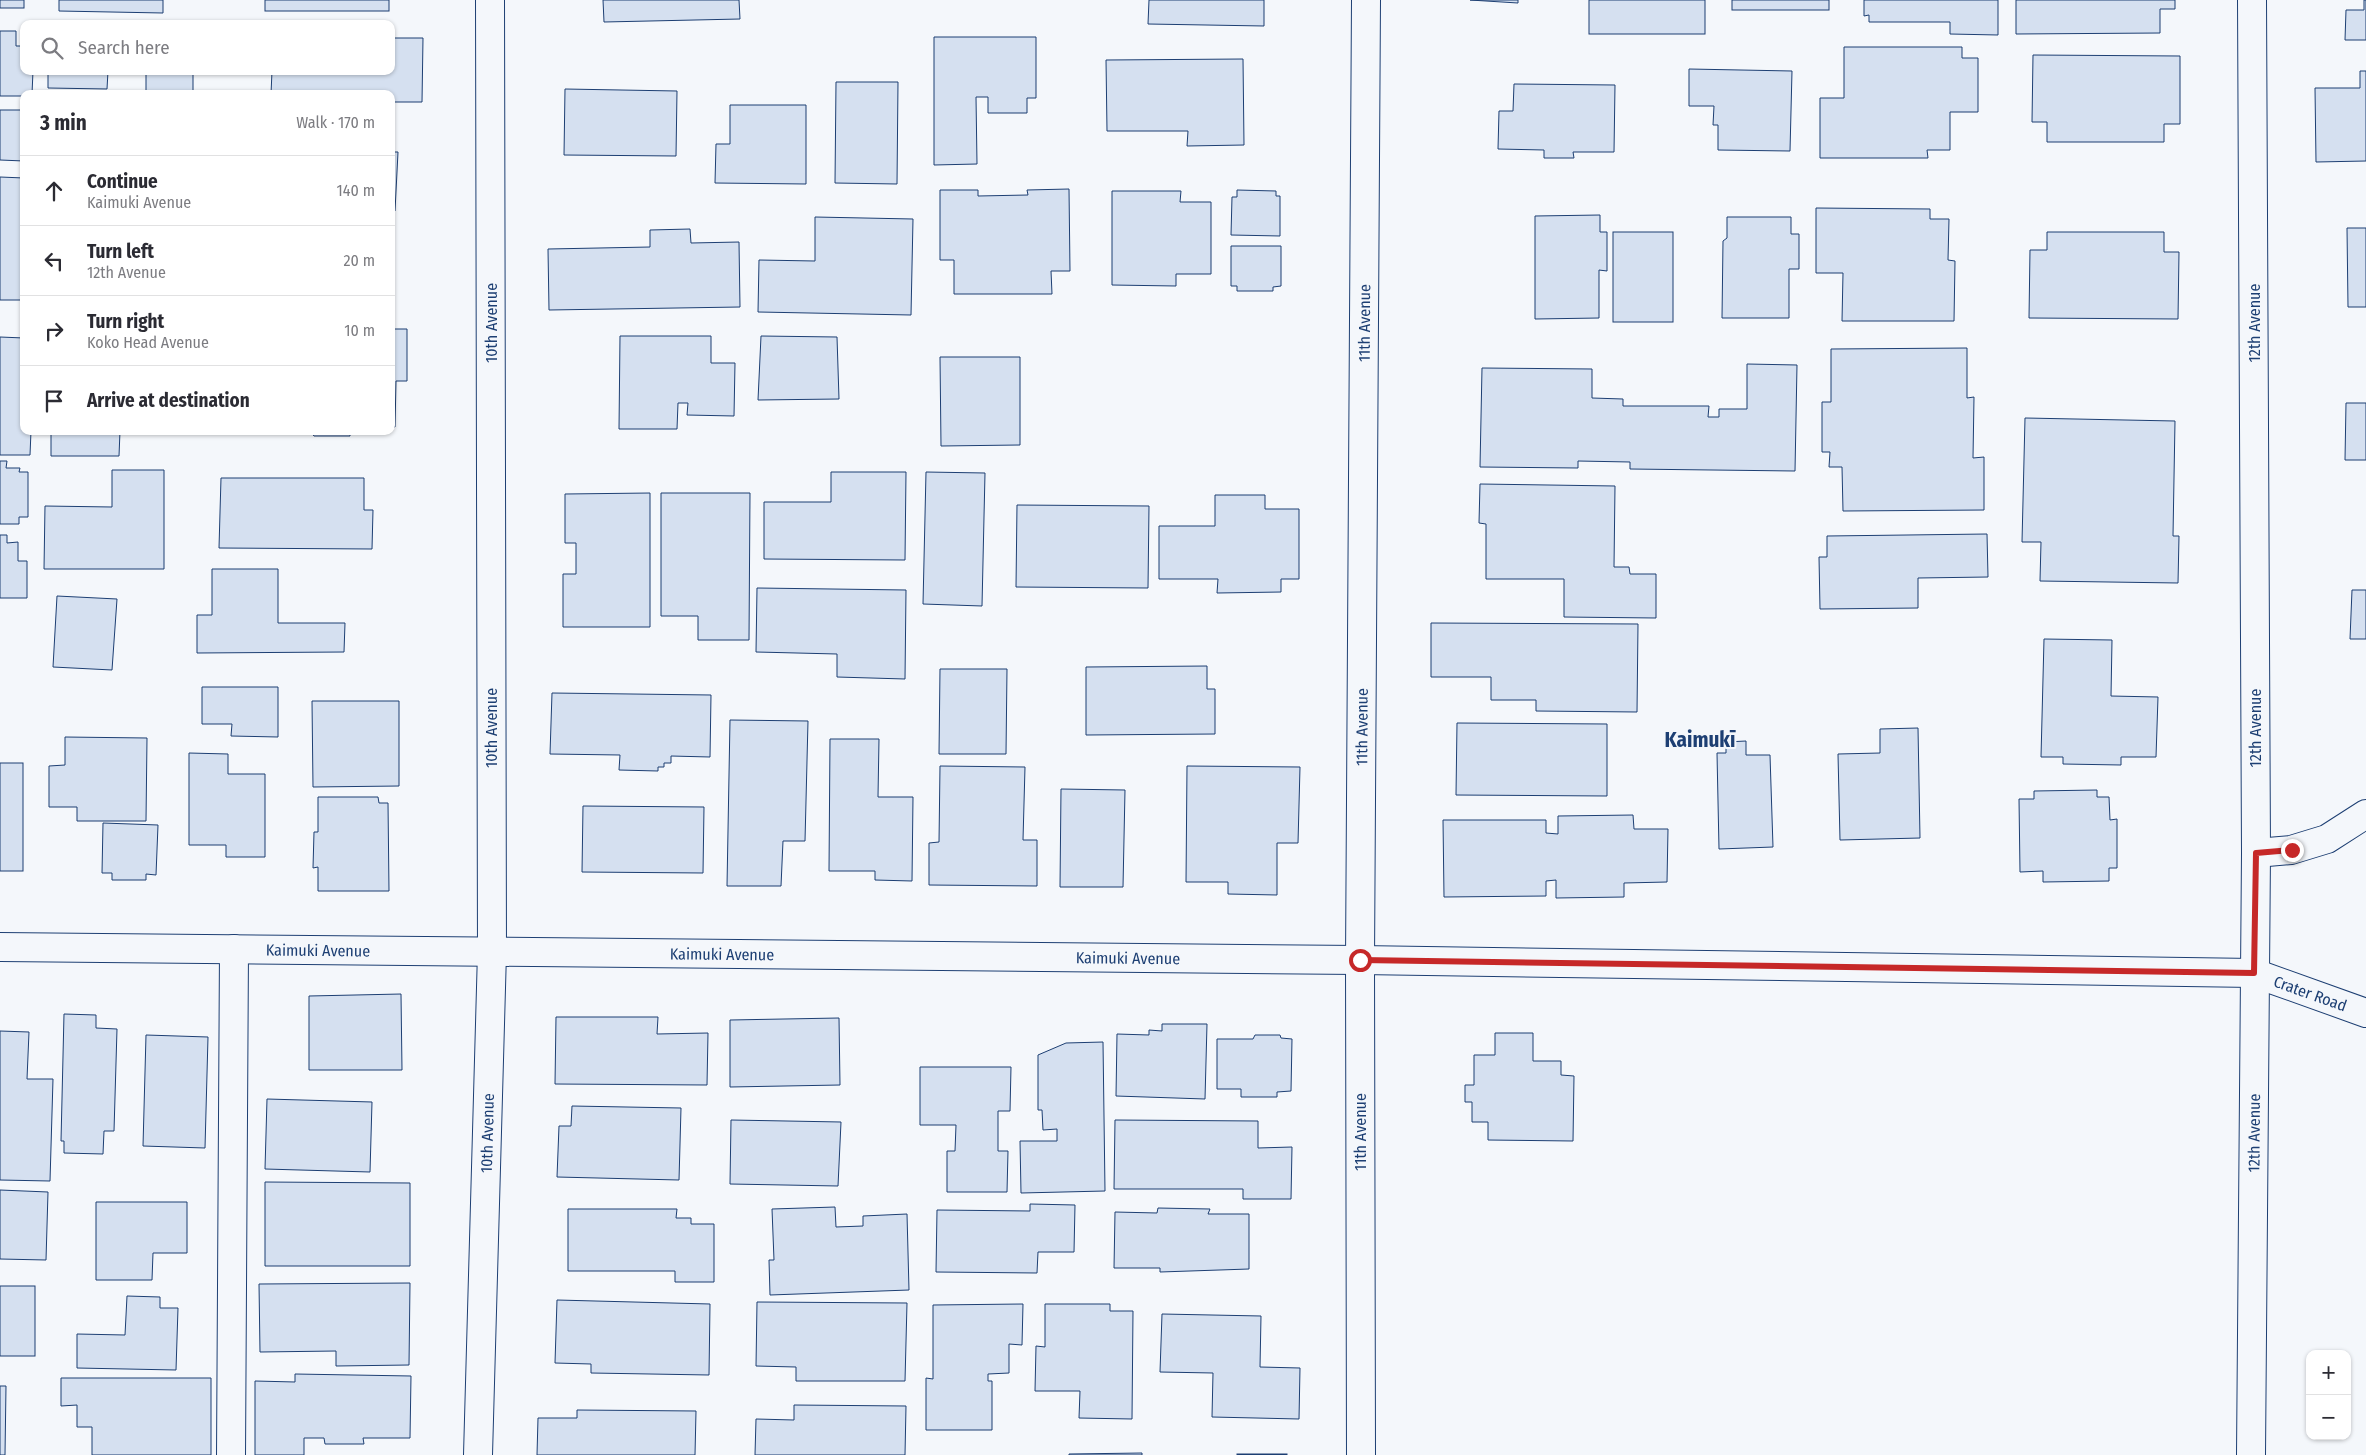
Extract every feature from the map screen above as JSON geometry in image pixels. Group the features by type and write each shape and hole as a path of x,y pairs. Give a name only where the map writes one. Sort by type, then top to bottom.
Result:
{"street":[{"name":"10th Avenue","path":"478,1455 492,952 490,0"},
{"name":"11th Avenue","path":"1361,1455 1360,960 1366,0"},
{"name":"12th Avenue","path":"2251,1455 2256,853 2252,0"},
{"path":"2256,853 2292,850 2327,839 2366,814"},
{"name":"Kaimuki Avenue","path":"0,947 1360,960 2254,973"},
{"path":"231,1455 234,949"},
{"name":"Crater Road","path":"2254,973 2366,1013"}],"building":[{"path":"0,0 24,0 24,8 0,8"},
{"path":"59,0 163,0 163,13 59,11"},
{"path":"265,0 389,0 389,11 265,11"},
{"path":"603,0 739,0 740,19 604,22"},
{"path":"1149,0 1264,0 1264,26 1148,24"},
{"path":"1470,0 1518,0 1518,3"},
{"path":"1589,0 1705,0 1705,34 1589,34"},
{"path":"1732,0 1829,0 1829,10 1732,10"},
{"path":"1864,0 1998,0 1998,35 1950,34 1950,22 1869,22 1869,15 1864,16"},
{"path":"2016,0 2175,0 2175,9 2160,9 2160,33 2016,34"},
{"path":"2364,0 2366,0 2366,40 2345,40 2346,10 2364,10"},
{"path":"0,31 16,31 16,46 20,46 20,75 33,75 32,90 20,90 20,96 0,96"},
{"path":"934,37 1036,37 1036,98 1027,98 1027,113 988,113 988,97 976,97 977,164 934,165"},
{"path":"395,38 423,38 422,102 395,102 395,90 271,90 272,75 395,75"},
{"path":"1844,47 1962,47 1962,58 1978,58 1978,112 1950,112 1950,150 1927,150 1928,158 1820,158 1820,98 1844,98"},
{"path":"2033,55 2180,56 2180,124 2164,124 2164,142 2047,142 2047,122 2032,122"},
{"path":"1243,59 1244,145 1187,146 1188,131 1107,131 1106,60"},
{"path":"1689,69 1792,71 1790,151 1718,150 1718,125 1713,125 1714,106 1689,106"},
{"path":"2360,71 2366,71 2366,161 2316,162 2315,88 2360,88"},
{"path":"48,75 108,75 107,89 48,88"},
{"path":"146,75 193,75 193,90 146,90"},
{"path":"836,82 898,82 897,184 835,183"},
{"path":"1514,84 1615,85 1614,152 1573,152 1574,158 1544,158 1544,150 1498,149 1499,111 1513,111"},
{"path":"565,89 677,91 676,156 564,155"},
{"path":"730,105 806,105 806,184 715,183 716,144 730,144"},
{"path":"0,110 20,110 20,161 0,160"},
{"path":"395,152 398,152 395,211"},
{"path":"0,177 20,178 20,300 0,300"},
{"path":"1069,189 1070,271 1051,271 1052,294 954,294 954,260 940,260 940,190 978,190 978,196 1028,195 1027,190"},
{"path":"1237,190 1276,191 1276,196 1280,196 1280,236 1231,235 1232,197 1237,197"},
{"path":"1112,191 1181,191 1180,202 1211,202 1211,274 1176,274 1176,286 1112,285"},
{"path":"1816,208 1930,209 1930,219 1949,219 1948,260 1955,261 1954,321 1842,321 1843,273 1816,273"},
{"path":"1600,215 1600,232 1607,232 1607,271 1599,270 1599,318 1535,319 1535,216"},
{"path":"815,217 913,219 911,315 758,312 759,260 815,261"},
{"path":"1727,217 1791,217 1791,234 1799,234 1799,269 1789,269 1789,318 1722,318 1723,241 1727,238"},
{"path":"2347,228 2366,228 2366,307 2348,307"},
{"path":"690,229 691,243 739,242 740,307 549,310 548,249 650,247 650,230"},
{"path":"1613,232 1673,232 1673,322 1613,322"},
{"path":"2047,232 2164,232 2164,252 2179,252 2178,319 2029,318 2030,250 2047,250"},
{"path":"1231,246 1281,246 1281,286 1273,287 1273,291 1237,291 1237,286 1231,286"},
{"path":"395,329 407,329 407,381 396,381 395,427"},
{"path":"620,336 711,336 711,363 735,363 734,416 687,415 688,403 678,403 677,429 619,429"},
{"path":"761,336 837,337 839,399 758,400"},
{"path":"0,337 20,338 20,435 31,435 30,455 0,455"},
{"path":"1967,348 1967,398 1974,397 1973,458 1984,457 1984,510 1843,511 1842,467 1829,467 1830,452 1822,452 1822,402 1831,402 1831,349"},
{"path":"940,357 1020,357 1020,445 941,446"},
{"path":"1747,364 1797,365 1795,471 1630,469 1630,462 1578,461 1578,468 1480,467 1482,368 1592,369 1592,398 1623,399 1623,406 1709,406 1708,417 1719,417 1719,409 1747,409"},
{"path":"2346,403 2366,403 2366,460 2345,460"},
{"path":"2025,418 2175,421 2173,536 2179,536 2178,583 2040,581 2041,542 2022,542"},
{"path":"51,435 120,435 119,456 51,456"},
{"path":"313,435 350,435 350,436"},
{"path":"0,461 7,461 6,468 20,468 19,472 28,472 28,517 19,517 19,524 0,524"},
{"path":"112,470 164,470 164,569 44,569 45,506 112,507"},
{"path":"831,472 906,472 905,560 764,559 764,502 831,502"},
{"path":"926,472 985,473 982,606 923,604"},
{"path":"221,478 364,478 364,510 373,510 372,549 219,548"},
{"path":"1480,484 1615,486 1614,567 1629,567 1630,574 1656,574 1656,618 1564,617 1564,579 1486,579 1486,524 1479,523"},
{"path":"650,493 650,627 563,627 563,574 576,574 576,543 565,543 565,494"},
{"path":"661,493 750,493 749,640 698,640 698,616 661,616"},
{"path":"1215,495 1265,495 1265,509 1299,509 1299,579 1281,579 1281,592 1217,593 1218,579 1159,579 1159,526 1215,526"},
{"path":"1017,505 1149,506 1148,588 1016,587"},
{"path":"1987,534 1988,577 1918,578 1918,608 1820,609 1819,557 1827,557 1827,536"},
{"path":"0,535 7,535 7,543 18,542 18,561 27,561 27,598 0,598"},
{"path":"212,569 278,569 278,623 345,623 344,652 197,653 197,615 212,615"},
{"path":"757,588 906,590 905,679 837,677 837,654 756,652"},
{"path":"2352,590 2366,590 2366,639 2350,639"},
{"path":"57,596 117,599 112,670 53,667"},
{"path":"1431,623 1638,624 1637,712 1536,711 1536,700 1491,700 1491,677 1431,677"},
{"path":"2044,639 2112,640 2111,696 2158,697 2156,757 2121,757 2121,765 2063,764 2063,757 2041,757"},
{"path":"1207,666 1207,689 1215,689 1215,734 1086,735 1086,667"},
{"path":"940,669 1007,669 1006,754 939,754"},
{"path":"202,687 278,687 278,737 231,736 232,724 202,724"},
{"path":"552,693 711,695 710,757 671,756 671,763 664,763 664,767 658,767 658,771 619,770 620,755 550,754"},
{"path":"312,701 399,701 399,786 313,787"},
{"path":"730,720 808,721 805,841 783,841 781,886 727,886"},
{"path":"1457,723 1607,724 1607,796 1456,795"},
{"path":"1918,728 1920,838 1840,840 1838,754 1880,753 1880,729"},
{"path":"65,737 147,738 146,821 77,821 77,807 49,807 49,766 65,765"},
{"path":"830,739 879,739 878,797 913,797 912,881 875,880 875,871 829,871"},
{"path":"1746,741 1746,755 1770,755 1773,847 1719,849 1717,753 1726,753 1726,742"},
{"path":"189,753 228,754 228,774 265,774 265,857 226,857 226,845 189,845"},
{"path":"0,763 23,763 23,871 0,871"},
{"path":"940,766 1025,767 1023,840 1037,840 1037,886 929,885 929,843 939,842"},
{"path":"1187,766 1300,767 1298,843 1277,843 1277,895 1228,894 1228,882 1186,882"},
{"path":"1061,789 1125,790 1123,887 1060,887"},
{"path":"2097,790 2097,797 2109,797 2110,820 2117,819 2117,868 2109,868 2109,881 2043,882 2043,871 2020,872 2019,799 2034,799 2034,791"},
{"path":"318,797 378,797 379,803 388,803 389,891 318,891 318,867 313,868 314,832 318,832"},
{"path":"583,806 704,807 703,873 582,872"},
{"path":"1633,815 1634,829 1668,829 1667,882 1624,883 1624,897 1556,898 1556,880 1546,881 1546,896 1444,897 1443,820 1546,820 1546,833 1558,834 1558,816"},
{"path":"103,823 158,825 156,875 146,874 146,880 112,880 112,873 102,873"},
{"path":"401,994 402,1070 309,1070 309,996"},
{"path":"64,1014 96,1015 96,1028 117,1029 114,1131 104,1131 103,1154 64,1153 64,1141 61,1141"},
{"path":"556,1017 658,1017 657,1034 708,1033 707,1085 555,1084"},
{"path":"839,1018 840,1085 730,1087 730,1020"},
{"path":"1162,1024 1207,1024 1205,1099 1116,1096 1117,1034 1149,1035 1149,1030 1162,1031"},
{"path":"0,1031 29,1032 27,1079 53,1079 50,1181 0,1180"},
{"path":"1495,1033 1533,1033 1533,1061 1561,1061 1561,1075 1574,1076 1573,1141 1488,1140 1488,1122 1472,1122 1472,1102 1465,1102 1465,1085 1474,1085 1474,1055 1495,1055"},
{"path":"146,1035 208,1037 205,1148 143,1146"},
{"path":"1255,1035 1280,1035 1281,1038 1292,1039 1291,1091 1277,1092 1277,1097 1241,1097 1241,1089 1217,1089 1217,1039 1253,1039"},
{"path":"1103,1042 1105,1191 1021,1193 1020,1141 1057,1141 1057,1129 1043,1130 1042,1110 1038,1110 1038,1055 1066,1043"},
{"path":"920,1067 1011,1067 1010,1111 998,1111 998,1151 1008,1151 1007,1192 947,1192 947,1151 955,1151 956,1125 920,1125"},
{"path":"267,1099 372,1102 370,1172 265,1169"},
{"path":"572,1106 681,1108 679,1180 557,1177 559,1126 571,1126"},
{"path":"731,1120 841,1122 838,1186 730,1184"},
{"path":"1115,1120 1258,1121 1258,1148 1292,1147 1291,1199 1243,1199 1243,1189 1114,1189"},
{"path":"265,1182 410,1183 410,1266 265,1266"},
{"path":"0,1190 48,1192 46,1260 0,1259"},
{"path":"96,1202 187,1202 187,1253 153,1253 152,1280 96,1280"},
{"path":"1030,1204 1075,1205 1074,1252 1038,1252 1037,1273 936,1272 937,1210 1030,1211"},
{"path":"835,1207 836,1227 863,1226 863,1216 907,1214 909,1290 770,1295 769,1260 774,1260 772,1209"},
{"path":"1158,1208 1210,1209 1208,1214 1249,1214 1249,1269 1160,1272 1160,1268 1114,1268 1115,1212 1157,1213"},
{"path":"568,1209 677,1209 676,1218 691,1218 691,1224 714,1224 714,1282 675,1282 675,1271 568,1271"},
{"path":"410,1283 409,1365 336,1366 336,1351 260,1352 259,1284"},
{"path":"0,1286 35,1286 35,1356 0,1356"},
{"path":"127,1296 160,1297 160,1308 178,1308 176,1370 77,1368 77,1334 125,1335"},
{"path":"557,1300 710,1304 709,1375 591,1373 591,1364 555,1363"},
{"path":"757,1302 907,1303 905,1381 796,1381 796,1367 756,1366"},
{"path":"1023,1304 1022,1345 1009,1344 1009,1373 988,1374 988,1381 992,1381 992,1430 926,1430 926,1378 933,1379 933,1305"},
{"path":"1045,1304 1110,1304 1110,1311 1133,1311 1132,1419 1079,1418 1080,1391 1035,1391 1036,1346 1045,1347"},
{"path":"1162,1314 1261,1316 1260,1367 1300,1368 1299,1419 1212,1417 1213,1373 1160,1372"},
{"path":"295,1374 411,1376 410,1438 363,1438 364,1444 325,1444 324,1438 304,1438 304,1455 255,1455 255,1381 295,1382"},
{"path":"61,1378 211,1378 211,1455 92,1455 92,1427 77,1427 77,1405 61,1406"},
{"path":"0,1386 6,1386 5,1455 0,1455"},
{"path":"794,1405 906,1406 905,1455 755,1455 756,1419 794,1420"},
{"path":"577,1410 696,1411 695,1455 537,1455 538,1418 577,1418"},
{"path":"1142,1453 1142,1455 1069,1455 1069,1454"},
{"path":"1287,1454 1287,1455 1237,1455"}],"district":[{"name":"Kaimukī","path":"1700,740"}],"route":[{"path":"1360,960 2254,973 2256,853 2292,850"}]}
